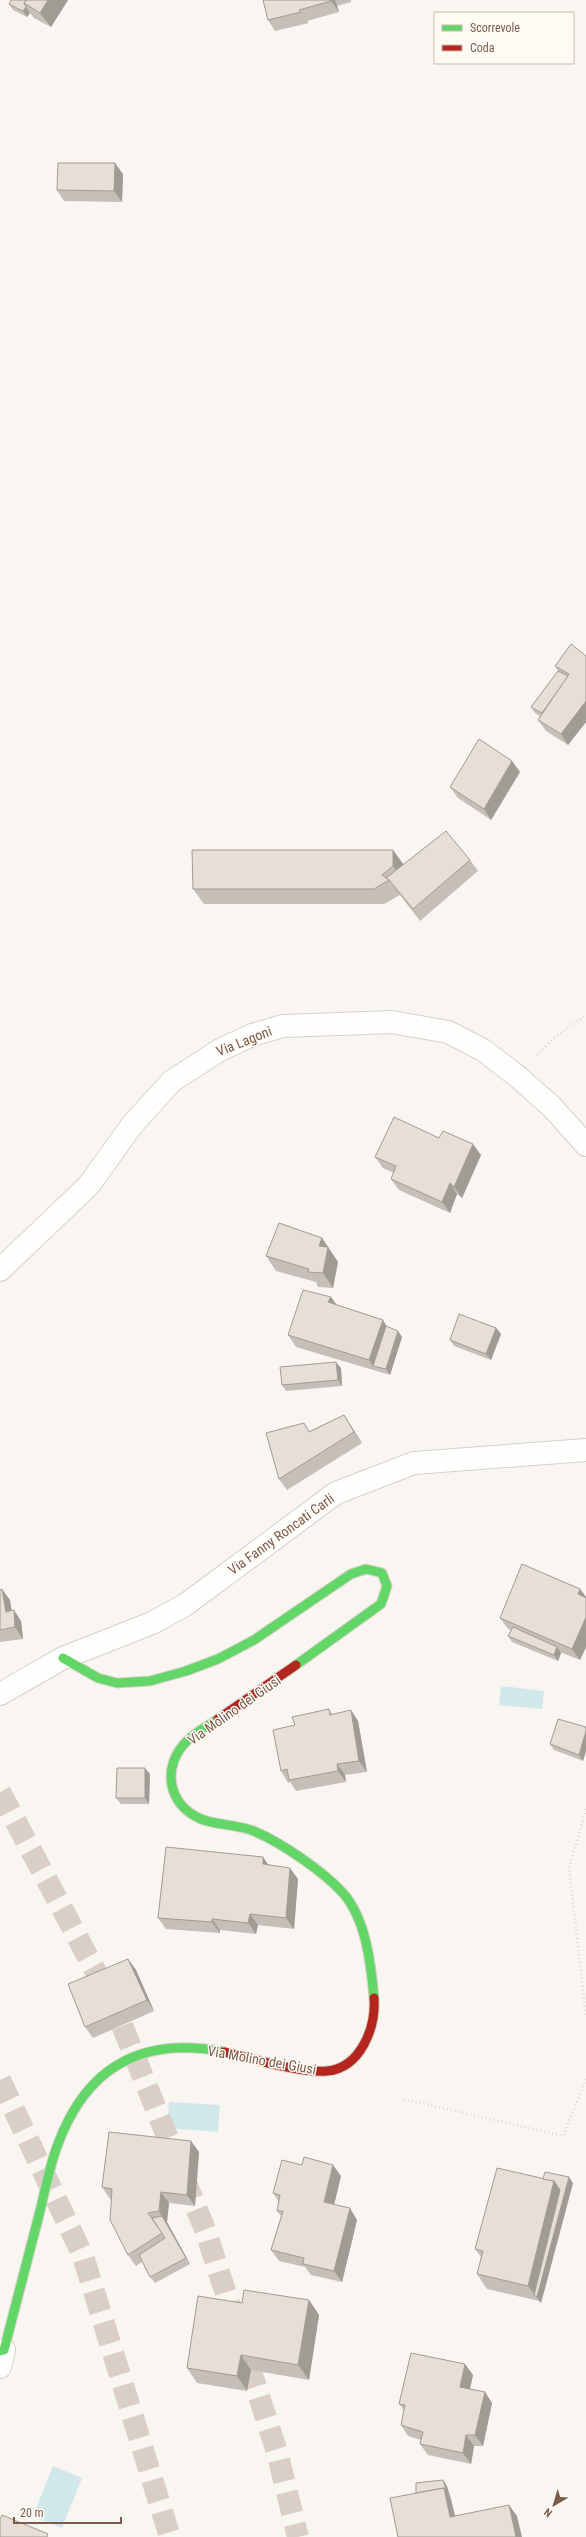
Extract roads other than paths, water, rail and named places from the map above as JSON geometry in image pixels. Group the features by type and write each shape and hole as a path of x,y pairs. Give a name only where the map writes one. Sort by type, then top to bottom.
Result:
{"street":[{"name":"Via Lagoni","path":"0,1270 89,1185 132,1125 172,1081 192,1065 252,1035 284,1026 392,1022 431,1028 464,1039 518,1076 552,1107 586,1145"},
{"name":"Via Fanny Roncati Carli","path":"0,1694 63,1658 152,1623 185,1605 336,1493 414,1463 586,1450"},
{"name":"Via Molino dei Giusi","path":"1,2356 57,2146 69,2116 78,2099 95,2080 131,2057 152,2050 173,2047 200,2049 328,2071 358,2054 371,2033 374,2014 374,1998 361,1921 345,1896 316,1868 268,1838 252,1830 196,1816 188,1811 175,1797 170,1778 172,1764 178,1750 188,1740 371,1613 383,1601 387,1588 386,1577 377,1569 365,1568 350,1574 278,1624 231,1653 159,1679 126,1684 103,1680 63,1658"}],"water":[{"path":"501,1686 544,1691 542,1709 499,1705"},
{"path":"169,2102 220,2105 218,2132 167,2128"},
{"path":"53,2466 82,2478 62,2528 33,2516"}],"tunnel":[{"path":"0,1792 115,2008 206,2232 277,2452 298,2537"},
{"path":"0,2080 83,2256 170,2537"}]}
